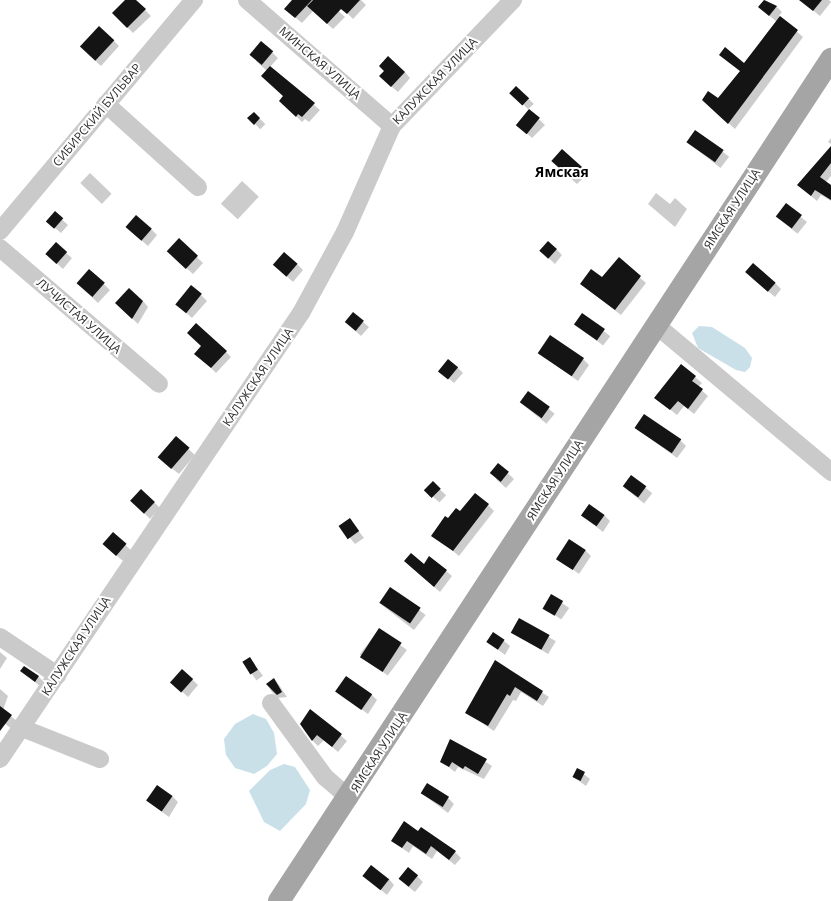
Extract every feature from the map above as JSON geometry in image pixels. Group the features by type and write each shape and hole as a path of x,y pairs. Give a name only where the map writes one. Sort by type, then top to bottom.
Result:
{"main road":[{"name":"ЯМСКАЯ УЛИЦА","path":"279,901 349,798 656,325 831,59"}],"street":[{"name":"СИБИРСКИЙ БУЛЬВАР","path":"0,231 194,0"},
{"name":"МИНСКАЯ УЛИЦА","path":"247,0 392,126"},
{"name":"КАЛУЖСКАЯ УЛИЦА","path":"0,759 301,313 345,232 392,126 513,0"},
{"path":"106,104 198,187"},
{"name":"ЛУЧИСТАЯ УЛИЦА","path":"0,248 159,384"},
{"path":"656,325 831,472"},
{"path":"0,638 57,675"},
{"path":"271,704 325,777 349,798"},
{"path":"22,728 100,759"}],"water":[{"path":"699,326 712,327 745,348 752,358 750,367 745,372 736,370 698,348 692,333"},
{"path":"253,714 266,719 274,733 277,754 267,766 254,774 235,768 226,755 224,739 235,724"},
{"path":"284,764 295,767 310,790 306,804 280,831 264,822 249,791 270,770"}],"building":[{"path":"125,0 136,0 146,9 127,28 112,13"},
{"path":"292,0 312,0 295,18 284,9"},
{"path":"313,0 360,0 347,14 341,9 327,24 307,6"},
{"path":"764,0 777,6 769,16 758,7"},
{"path":"799,0 822,0 813,11"},
{"path":"780,16 798,30 728,124 702,100 708,91 718,98 740,71 719,55 725,47 744,63"},
{"path":"99,26 114,40 95,61 80,46"},
{"path":"261,41 273,51 262,65 249,55"},
{"path":"388,56 405,72 391,87 379,76 384,71 379,66"},
{"path":"270,66 315,103 302,117 298,114 296,117 279,101 283,96 261,76"},
{"path":"516,86 529,98 522,106 509,93"},
{"path":"529,109 540,118 527,134 516,125"},
{"path":"254,112 260,118 254,125 247,118"},
{"path":"695,130 724,150 715,162 686,142"},
{"path":"831,146 831,163 820,177 831,185 831,200 815,190 811,196 797,185"},
{"path":"562,149 582,167 571,179 551,161"},
{"path":"786,203 802,215 792,229 776,217"},
{"path":"55,211 63,218 54,229 46,222"},
{"path":"136,215 152,229 141,241 126,227"},
{"path":"179,238 198,256 186,269 167,251"},
{"path":"548,241 557,249 548,259 539,251"},
{"path":"56,242 67,252 56,264 45,254"},
{"path":"284,252 298,264 286,277 273,265"},
{"path":"619,257 641,276 615,310 580,284 591,269 602,277"},
{"path":"753,263 776,283 768,292 745,272"},
{"path":"89,269 105,283 92,297 77,283"},
{"path":"191,285 202,294 186,313 175,304"},
{"path":"129,288 143,301 132,319 115,303"},
{"path":"353,312 364,321 356,331 345,322"},
{"path":"582,313 605,329 597,341 574,324"},
{"path":"196,323 227,351 211,368 194,354 201,346 187,333"},
{"path":"550,335 584,358 572,376 538,353"},
{"path":"448,359 458,367 448,380 438,371"},
{"path":"681,364 696,376 692,381 703,389 688,409 678,401 670,410 654,398"},
{"path":"528,391 550,407 542,418 520,402"},
{"path":"644,414 681,439 672,453 634,428"},
{"path":"176,436 190,448 171,469 158,457"},
{"path":"498,463 509,472 501,482 490,473"},
{"path":"631,475 646,486 638,497 623,486"},
{"path":"433,481 441,489 432,498 424,490"},
{"path":"141,489 155,502 144,514 130,501"},
{"path":"475,493 489,504 453,551 431,536 445,516 448,518 456,508 460,511"},
{"path":"589,504 605,515 597,526 581,515"},
{"path":"350,518 359,531 348,539 339,526"},
{"path":"113,532 127,544 116,556 103,544"},
{"path":"569,539 586,550 573,570 556,559"},
{"path":"411,553 424,564 429,556 447,570 434,587 404,561"},
{"path":"390,587 421,608 410,623 379,603"},
{"path":"551,594 563,601 555,616 542,609"},
{"path":"519,618 550,635 541,650 511,633"},
{"path":"379,628 402,643 383,672 360,657"},
{"path":"493,632 505,640 498,650 486,642"},
{"path":"250,657 258,670 250,674 242,662"},
{"path":"495,660 543,691 537,701 515,687 510,696 507,694 488,726 465,713"},
{"path":"24,666 39,676 35,682 20,671"},
{"path":"182,669 193,679 181,692 170,682"},
{"path":"346,676 372,694 361,710 335,692"},
{"path":"274,678 282,692 277,695 266,684"},
{"path":"0,706 12,715 0,731"},
{"path":"310,709 342,734 332,747 317,735 312,741 300,724"},
{"path":"450,739 487,759 478,774 465,766 463,769 452,762 449,767 440,762"},
{"path":"577,768 585,772 580,781 572,777"},
{"path":"427,783 449,797 443,807 421,793"},
{"path":"157,785 173,796 162,811 146,801"},
{"path":"404,821 418,831 421,827 456,851 449,860 431,846 426,854 407,841 402,848 391,841"},
{"path":"371,865 389,879 381,890 362,876"},
{"path":"408,867 418,875 409,887 399,879"}],"district":[{"name":"Ямская","path":"562,172"}]}
